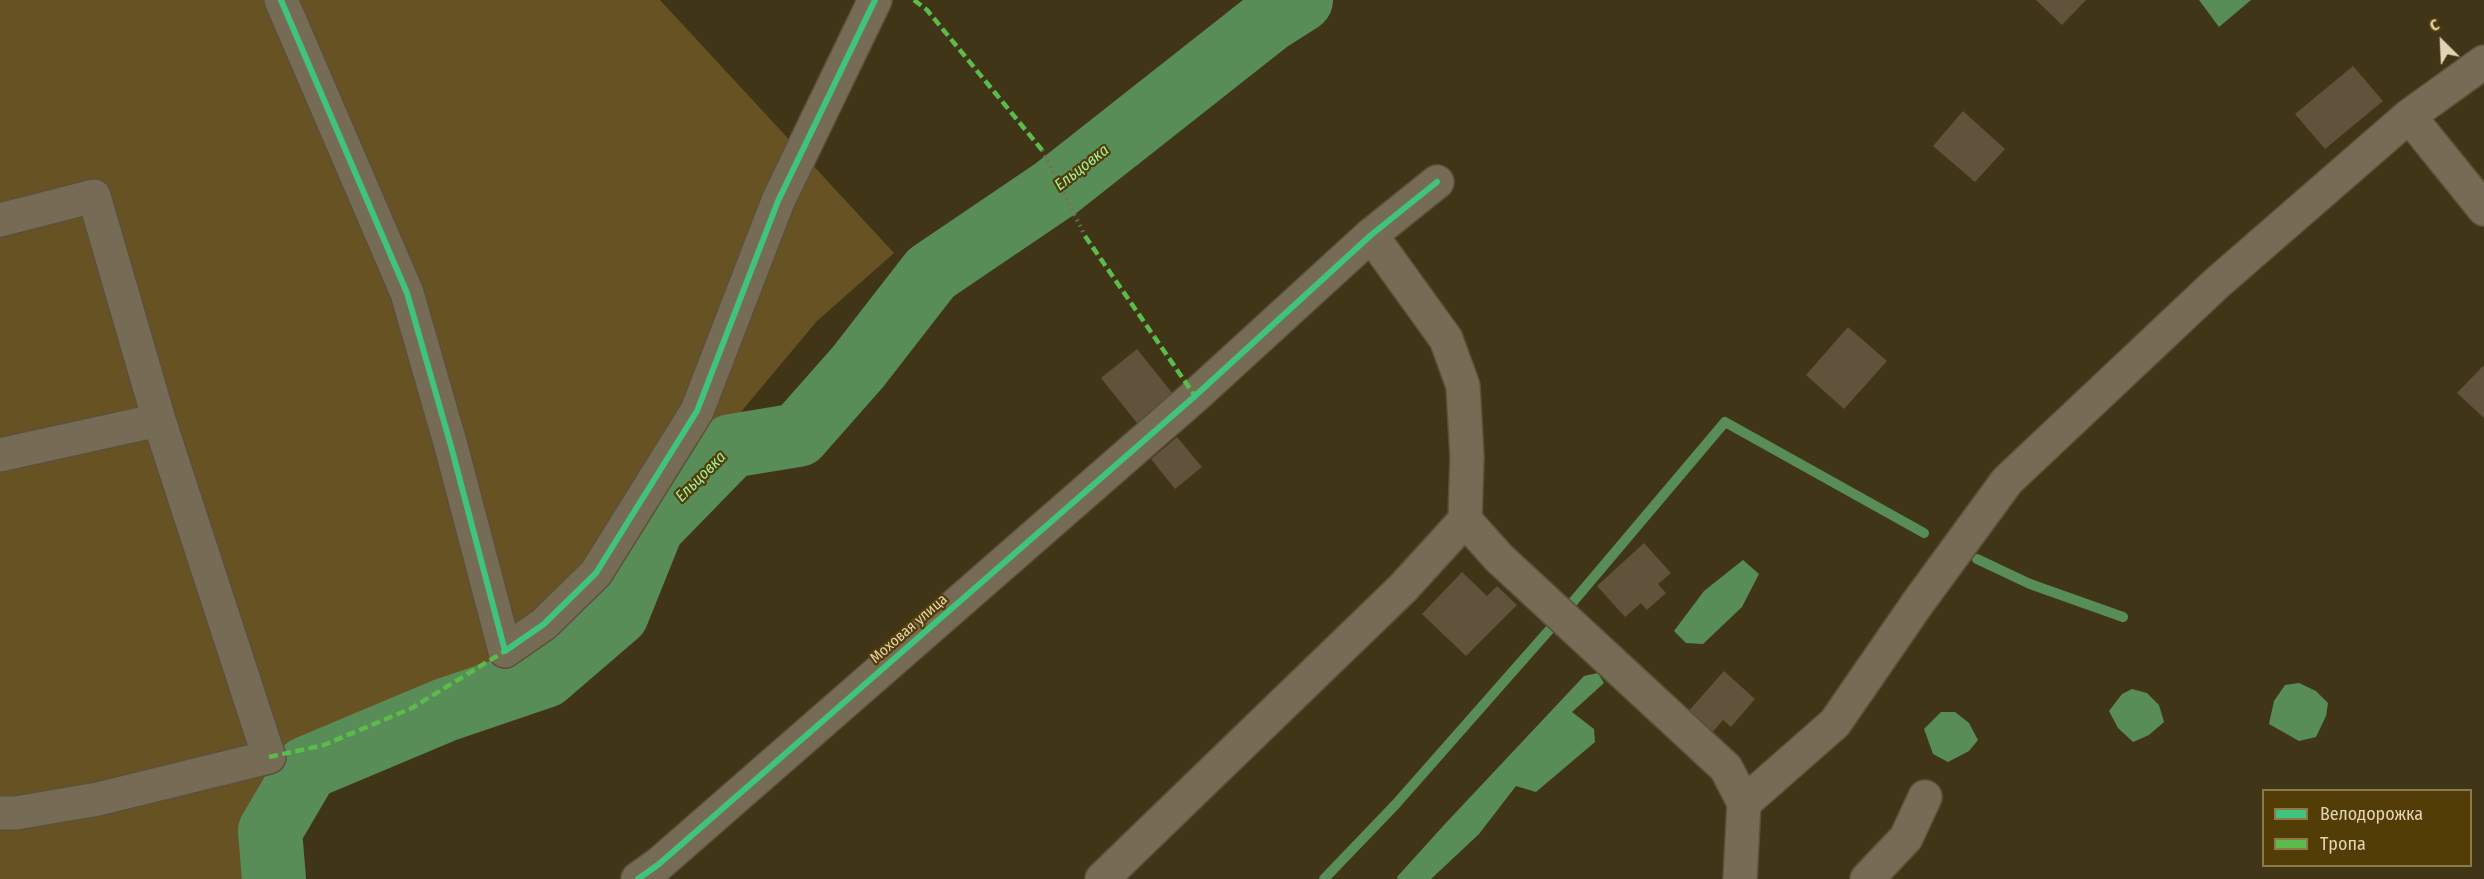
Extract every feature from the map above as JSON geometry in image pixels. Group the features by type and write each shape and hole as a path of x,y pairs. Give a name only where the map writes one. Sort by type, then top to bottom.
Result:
{"street":[{"path":"281,0 406,293 451,446 505,651 544,624 596,573 697,411 778,201 876,0"},
{"path":"1744,803 1835,723 1917,604 2007,481 2217,283 2409,117 2472,72"},
{"path":"2409,117 2484,209"},
{"name":"Моховая улица","path":"638,879 677,848 1195,396 1371,235 1437,182"},
{"path":"0,220 94,196 159,420 269,757 98,799 16,813 0,813"},
{"path":"1102,879 1403,588 1465,520 1467,457 1463,386 1446,339 1371,235"},
{"path":"0,455 159,420"},
{"path":"1465,520 1499,558 1726,768 1744,803 1740,879"},
{"path":"1867,879 1906,838 1925,797"}],"path":[{"path":"1042,150 1085,236"}],"shaded area":[{"path":"0,0 660,0 894,253 817,321 704,456 499,668 294,749 242,834 247,879 0,879"},
{"path":"2199,0 2251,0 2219,27"},
{"path":"1743,560 1759,574 1742,607 1703,644 1686,643 1674,631 1704,591"},
{"path":"1598,673 1604,683 1572,712 1594,729 1595,742 1536,792 1516,786 1479,834 1431,879 1398,879 1397,877 1444,825 1584,676"},
{"path":"2299,683 2316,691 2328,703 2326,716 2316,737 2299,741 2269,724 2274,701 2285,685"},
{"path":"2132,689 2147,693 2159,705 2164,722 2149,735 2133,742 2118,728 2109,711 2122,694"},
{"path":"1941,712 1955,712 1969,723 1978,740 1969,751 1948,762 1933,754 1924,729"}],"building":[{"path":"2036,0 2086,0 2062,25"},
{"path":"2353,66 2383,101 2325,149 2295,114"},
{"path":"1963,111 2005,149 1975,182 1933,146"},
{"path":"1848,327 1887,361 1844,409 1806,375"},
{"path":"1137,349 1173,394 1137,423 1101,378"},
{"path":"2484,367 2484,418 2457,393"},
{"path":"1177,437 1202,467 1175,489 1151,459"},
{"path":"1644,543 1671,573 1658,584 1666,593 1647,610 1641,603 1625,617 1597,586"},
{"path":"1462,572 1487,596 1497,586 1517,605 1466,656 1422,614"},
{"path":"1724,671 1755,699 1731,727 1723,720 1710,735 1686,714"}],"waterway":[{"name":"Ельцовка","path":"274,879 270,831 307,768 445,710 545,676 617,614 652,527 731,446 798,435 858,367 931,273 1055,189 1268,21 1301,0"},
{"path":"1572,603 1725,422 1924,533"},
{"path":"1977,559 2030,584 2123,617"},
{"path":"1324,879 1396,804 1551,628"}],"marked path":[{"path":"914,0 927,10 1042,150"},
{"path":"1085,236 1195,396"},
{"path":"269,757 324,745 412,708 505,651"}],"cycle path":[{"path":"281,0 407,293 451,446 505,651 544,624 596,573 697,411 778,201 875,0"},
{"path":"638,879 659,864 1195,396 1371,235 1437,182"}]}
